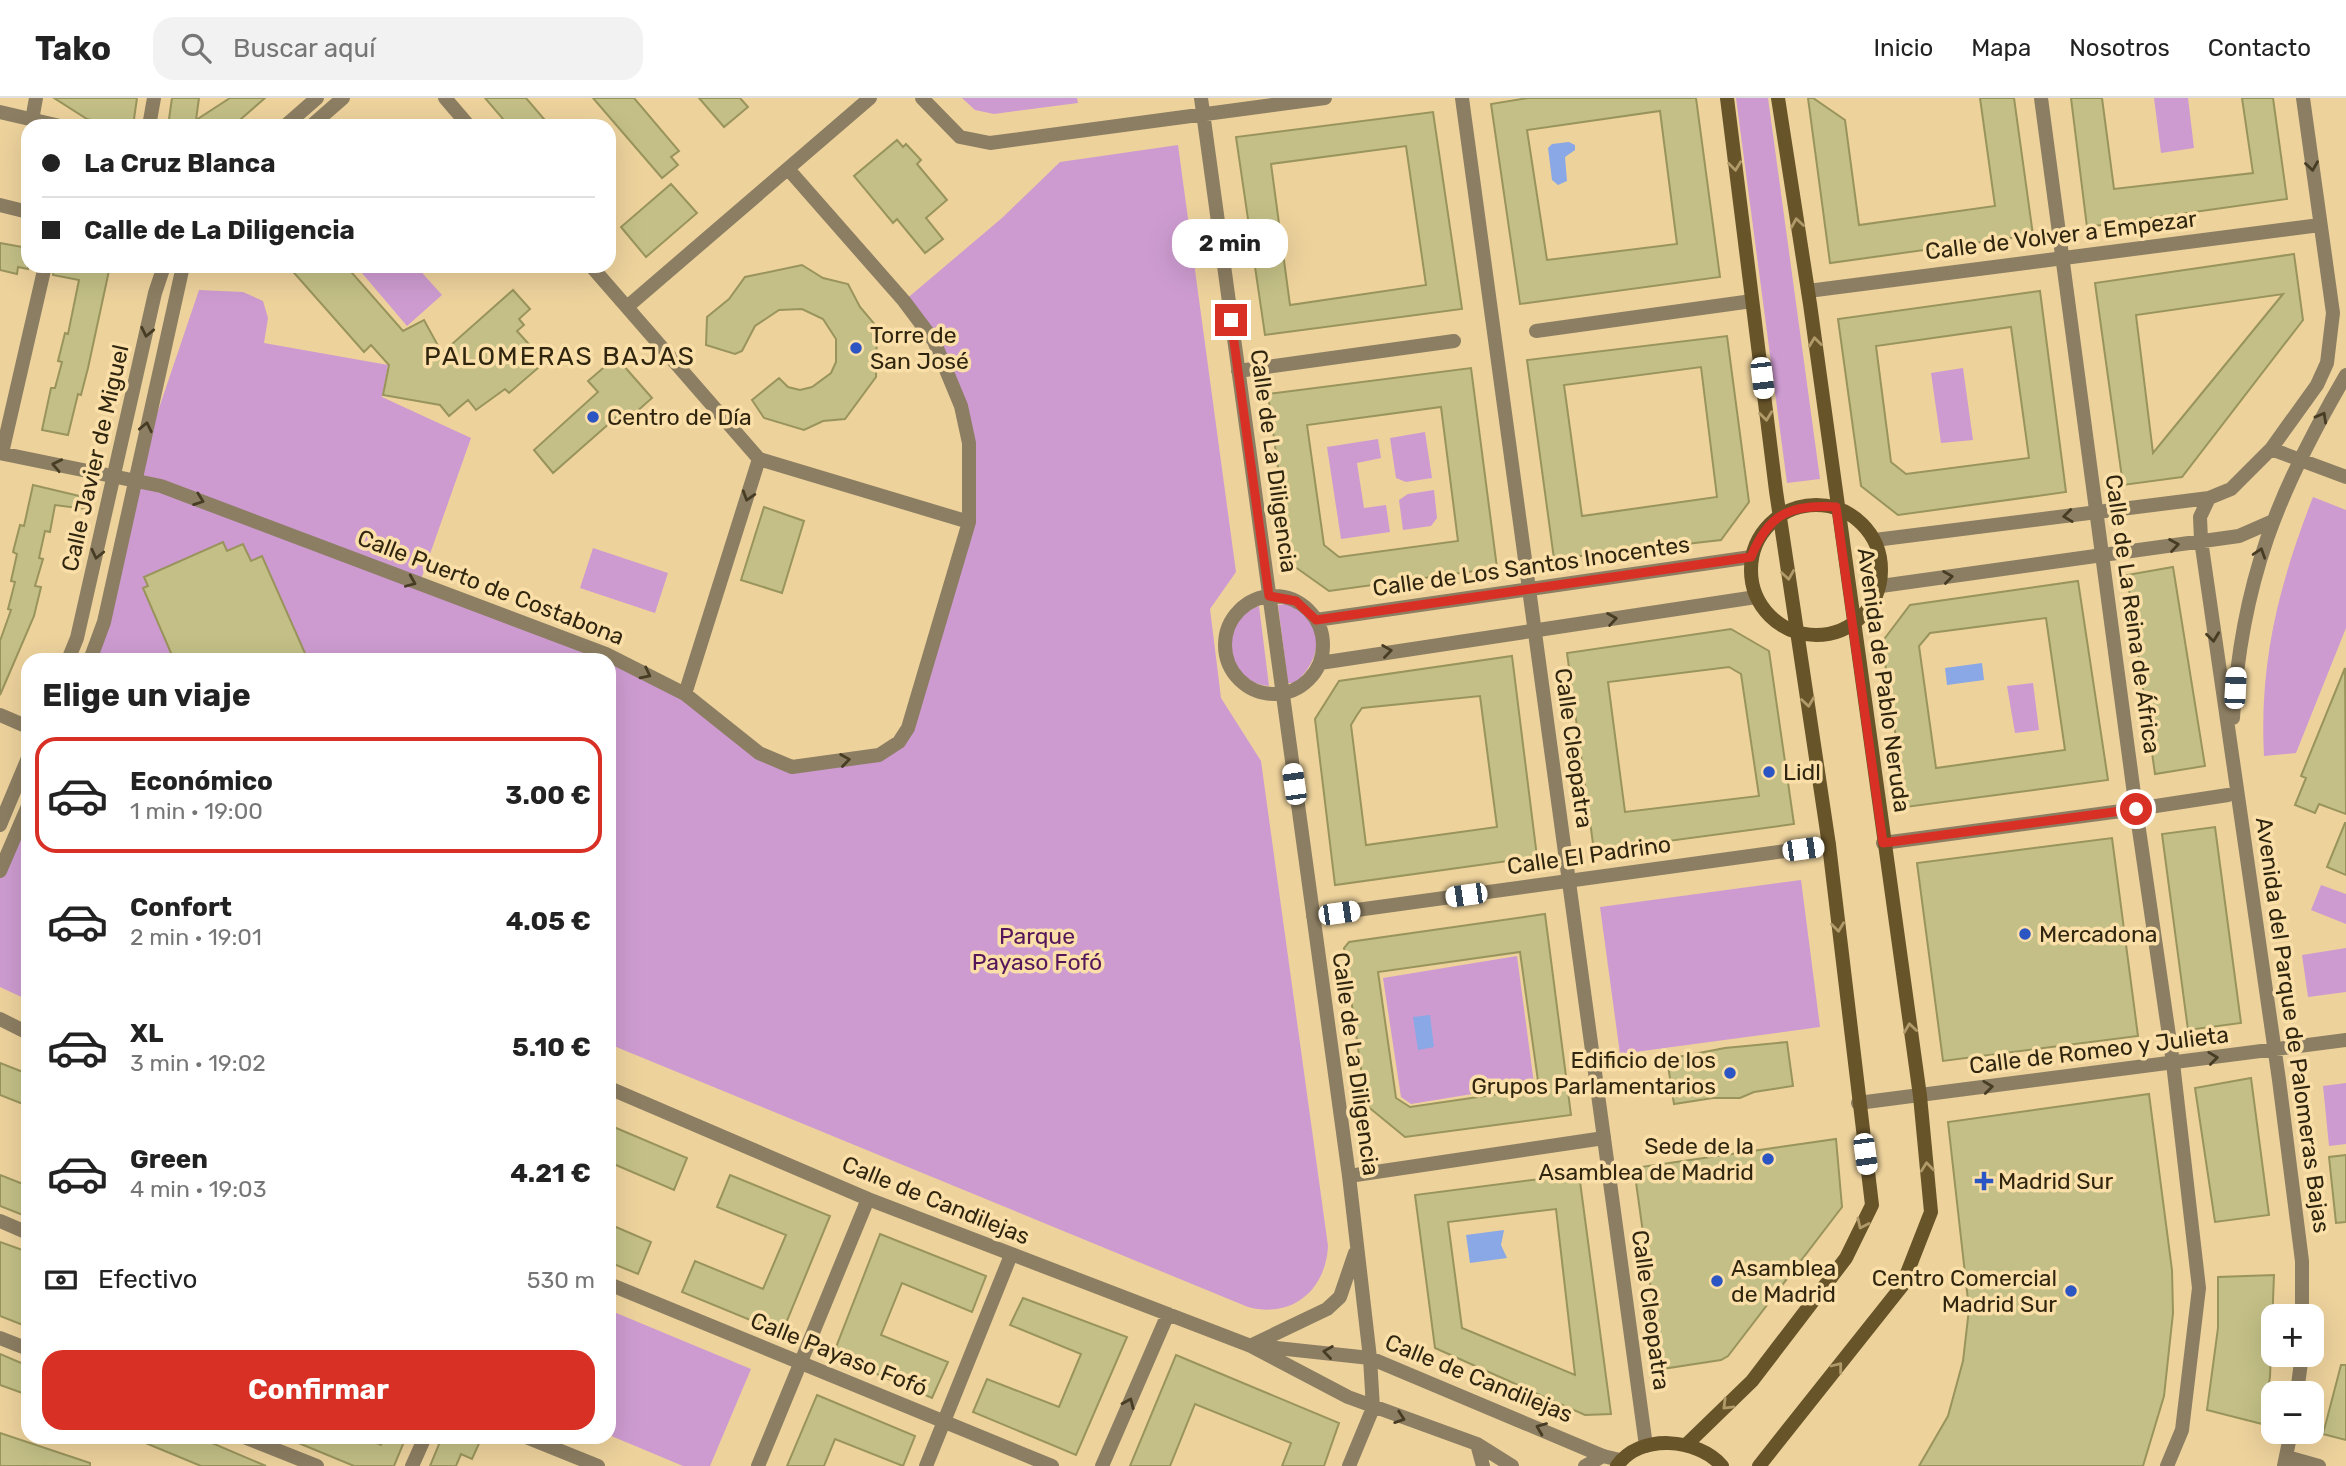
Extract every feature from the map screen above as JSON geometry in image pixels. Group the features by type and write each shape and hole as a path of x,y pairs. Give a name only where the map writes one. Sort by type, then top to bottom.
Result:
{"main road":[{"path":"1687,1444 1752,1381 1846,1258 1872,1205 1829,845 1779,515 1727,98"},
{"name":"Avenida de Pablo Neruda","path":"1759,1466 1902,1286 1931,1212 1920,1096 1836,507 1808,290 1778,98"},
{"path":"1807,505 1836,507 1861,521 1875,540 1882,563 1881,586 1871,609 1853,625 1826,636 1798,634 1772,620 1756,597 1751,578 1751,557 1760,535 1779,515 1807,505"},
{"path":"1619,1463 1646,1446 1669,1442 1687,1444 1722,1466"}],"street":[{"path":"32,119 36,98"},
{"path":"150,119 154,98"},
{"path":"293,119 317,98"},
{"path":"319,119 343,98"},
{"path":"445,98 463,119"},
{"path":"627,307 870,98"},
{"path":"922,98 960,137 990,143 1325,98"},
{"name":"Calle de La Diligencia","path":"1201,98 1349,1176 1370,1358 1373,1408 1349,1466"},
{"name":"Calle Cleopatra","path":"1462,98 1646,1446"},
{"name":"Calle de La Reina de África","path":"2042,98 2136,809 2173,1063 2199,1288 2182,1430 2167,1466"},
{"path":"1875,540 2209,498 2231,489 2271,449 2317,384 2327,363 2333,313 2303,98"},
{"path":"0,112 28,119"},
{"name":"Calle Puerto de Costabona","path":"616,659 685,694 759,753 792,767 879,755 899,742 908,728 969,522 969,443 961,406 934,341 904,301 789,170"},
{"path":"0,205 21,210"},
{"name":"Calle de Volver a Empezar","path":"1808,290 2320,225"},
{"path":"1,453 43,273"},
{"name":"Calle Javier de Miguel","path":"71,653 77,638 162,273"},
{"path":"93,653 104,622 181,273"},
{"path":"598,273 759,458 969,522"},
{"path":"1536,331 1752,301"},
{"path":"2333,313 2346,322"},
{"path":"1238,371 1454,341"},
{"name":"Avenida del Parque de Palomeras Bajas","path":"2232,741 2237,661 2255,569 2271,522 2299,460 2346,375"},
{"path":"2271,449 2346,477"},
{"name":"Calle Puerto de Costabona","path":"1,453 135,479 173,491 603,653"},
{"path":"685,694 759,458"},
{"name":"Avenida del Parque de Palomeras Bajas","path":"2209,498 2200,517 2201,540 2216,662 2232,741 2275,1050 2302,1261 2302,1304"},
{"path":"1881,586 2239,536 2271,522"},
{"name":"Calle de Los Santos Inocentes","path":"1316,620 1751,557"},
{"path":"1269,596 1296,601 1316,620 1322,634 1320,663 1305,684 1281,694 1251,689 1239,679 1226,651 1231,621 1248,605 1269,596"},
{"path":"1320,663 1756,597"},
{"path":"0,715 21,724"},
{"path":"0,825 21,775"},
{"path":"1883,843 2228,795"},
{"path":"0,871 21,822"},
{"name":"Calle El Padrino","path":"1313,916 1829,845"},
{"path":"0,1019 21,1030"},
{"name":"Calle de Romeo y Julieta","path":"1858,1103 2346,1040"},
{"name":"Calle de Candilejas","path":"616,1091 868,1199 1251,1346 1373,1408 1476,1444 1513,1466"},
{"path":"1349,1176 1604,1138"},
{"path":"758,1466 868,1199"},
{"path":"0,1221 21,1230"},
{"name":"Calle de La Diligencia","path":"1251,1346 1327,1309 1340,1297 1357,1246"},
{"path":"926,1466 1011,1255"},
{"name":"Calle Payaso Fofó","path":"616,1287 1052,1466"},
{"path":"1102,1466 1168,1314"},
{"path":"0,1338 21,1346"},
{"name":"Calle de Candilejas","path":"1251,1346 1305,1349 1370,1358 1619,1463"},
{"path":"262,1444 317,1466"},
{"path":"412,1466 422,1444"},
{"path":"543,1444 598,1466"},
{"path":"1476,1444 1483,1466"},
{"path":"2289,1444 2285,1462 2319,1466"},
{"path":"1585,1466 1603,1456"}],"green space":[{"path":"962,98 1077,98 1078,103 994,114 975,110"},
{"path":"1736,98 1768,98 1820,479 1787,483"},
{"path":"2154,98 2188,98 2194,148 2161,153"},
{"name":"Parque Payaso Fofó","path":"1178,145 1236,572 1210,609 1221,698 1261,761 1328,1246 1326,1261 1314,1287 1293,1304 1279,1309 1248,1307 616,1047 616,660 792,767 879,755 899,742 969,522 969,443 934,341 904,301 1002,218 1060,162"},
{"path":"362,273 422,273 442,295 407,326"},
{"name":"Parque Payaso Fofó","path":"199,290 243,292 263,301 268,318 264,343 388,365 382,397 471,438 419,585 603,653 92,653 135,479"},
{"path":"1963,368 1973,440 1941,443 1931,373"},
{"path":"1425,432 1432,478 1406,482 1396,478 1390,438"},
{"path":"1378,439 1381,458 1357,463 1364,508 1386,505 1390,532 1341,539 1327,447"},
{"path":"1434,490 1437,518 1431,526 1403,530 1399,500 1408,494"},
{"path":"2313,497 2346,510 2346,628 2296,753 2264,756 2265,688 2274,624 2290,561"},
{"path":"593,548 668,573 655,613 580,588"},
{"path":"1286,604 1308,619 1316,640 1311,662 1295,683 1288,683 1278,605"},
{"path":"1259,606 1269,686 1254,682 1243,674 1235,663 1232,650 1232,637 1237,624 1246,613"},
{"path":"2033,683 2039,730 2015,733 2007,686"},
{"path":"21,822 21,997 0,987 0,871"},
{"path":"1801,880 1820,1027 1620,1054 1600,907"},
{"path":"2321,885 2346,894 2346,924 2311,910"},
{"path":"2346,948 2346,992 2308,997 2302,955"},
{"path":"1517,956 1534,1084 1411,1104 1401,1097 1383,978"},
{"path":"2346,1083 2346,1144 2329,1146 2323,1086"},
{"path":"616,1313 751,1369 710,1466 683,1466 616,1438"}],"water":[{"path":"1569,142 1575,145 1575,150 1565,157 1567,181 1558,185 1552,180 1548,148 1552,144"},
{"path":"1982,663 1984,680 1947,685 1945,668"},
{"path":"1430,1015 1434,1047 1418,1050 1413,1017"},
{"path":"1504,1230 1501,1245 1507,1258 1470,1263 1466,1235"}],"building":[{"path":"54,98 137,98 134,119 87,119"},
{"path":"172,98 199,98 196,119 169,119"},
{"path":"230,98 265,98 241,119 198,119"},
{"path":"485,98 526,98 544,119 503,119"},
{"path":"593,98 634,98 679,151 671,157 678,165 662,178 616,125 616,119 611,119"},
{"path":"699,98 740,98 748,107 724,127"},
{"path":"1528,98 1696,98 1720,277 1520,304 1491,104","holes":["1660,111 1677,244 1547,260 1527,130"]},
{"path":"1808,98 1813,98 1845,120 1859,225 1995,206 1980,98 2014,98 2033,235 1830,263"},
{"path":"2071,98 2102,98 2114,189 2253,173 2242,98 2273,98 2287,199 2087,227"},
{"path":"1433,112 1462,309 1265,335 1236,137","holes":["1406,146 1426,285 1290,305 1271,164"]},
{"path":"897,140 903,147 906,144 921,160 917,164 947,200 926,218 943,239 925,253 897,219 893,223 854,176"},
{"path":"671,184 697,213 646,257 621,227"},
{"path":"0,243 21,247 21,268 18,267 17,274 0,270"},
{"path":"2294,254 2303,320 2182,477 2123,485 2095,283","holes":["2283,294 2153,453 2136,315"]},
{"name":"Torre de San José","path":"802,265 823,278 848,284 860,307 877,327 876,377 845,419 823,421 804,430 764,418 752,400 779,378 788,387 800,390 812,387 831,373 836,362 836,339 823,319 802,309 779,310 755,326 742,351 735,354 706,345 707,317 729,299 745,277"},
{"path":"108,273 88,368 81,395 78,394 68,435 42,430 51,388 55,388 62,362 58,361 65,333 68,334 79,280 53,275"},
{"path":"294,273 352,273 403,331 424,320 442,353 513,290 530,309 519,319 524,325 517,331 545,362 509,393 505,389 476,410 468,400 449,416 440,405 383,395 389,365 371,345 364,352"},
{"path":"2040,291 2066,492 1898,515 1861,486 1838,319","holes":["2011,327 2029,458 1906,474 1891,462 1876,346"]},
{"path":"1727,336 1749,502 1721,540 1554,559 1527,360","holes":["1701,367 1717,497 1582,516 1564,385"]},
{"name":"Centro de Día","path":"616,357 652,398 626,421 620,414 553,473 534,450 598,392 588,381"},
{"path":"1471,368 1497,568 1329,591 1291,564 1268,394","holes":["1441,407 1458,541 1339,557 1324,545 1307,425"]},
{"path":"33,485 88,498 86,509 55,505 50,532 45,531 39,558 43,559 35,586 41,587 34,616 0,695 0,641 11,610 8,609 15,582 11,581 17,554 13,552 20,525 24,526"},
{"path":"764,507 804,521 782,593 741,580"},
{"path":"223,542 227,551 243,544 251,561 262,556 305,653 171,653 143,588 148,586 144,577"},
{"path":"2173,567 2205,766 2155,774 2127,575"},
{"path":"2078,581 2108,780 1906,807 1882,642 1910,605","holes":["2046,618 2065,750 1936,768 1919,646 1930,633"]},
{"path":"1731,629 1769,651 1794,824 1594,851 1567,653","holes":["1729,667 1741,674 1759,796 1625,812 1608,682"]},
{"path":"1512,656 1537,857 1335,885 1315,719 1339,681","holes":["1480,696 1497,827 1366,845 1351,725 1362,708"]},
{"path":"2345,668 2346,814 2319,804 2315,813 2295,805 2306,778 2301,776"},
{"path":"2346,823 2346,875 2327,867"},
{"path":"2215,827 2241,1023 2188,1030 2162,834"},
{"name":"Mercadona","path":"2112,838 2138,1036 1943,1061 1917,863"},
{"path":"1545,914 1571,1115 1405,1137 1366,1105 1344,948 1349,942","holes":["1520,952 1539,1088 1410,1107 1396,1098 1378,972"]},
{"name":"Edificio de los Grupos Parlamentarios","path":"1787,1042 1793,1086 1754,1092 1740,1098 1713,1098 1674,1104 1667,1059 1725,1048"},
{"path":"0,1063 21,1071 21,1103 0,1095"},
{"path":"2251,1078 2269,1215 2215,1222 2195,1088"},
{"name":"Centro Comercial Madrid Sur","path":"2149,1094 2172,1270 2173,1313 2164,1396 2143,1466 1919,1466 1948,1416 1963,1361 1969,1309 1948,1122"},
{"path":"616,1128 687,1158 674,1190 616,1165"},
{"name":"Asamblea de Madrid","path":"1836,1139 1842,1207 1728,1356 1721,1360 1662,1369 1634,1168"},
{"path":"2346,1155 2346,1222 2336,1223 2329,1157"},
{"path":"1579,1174 1611,1414 1585,1415 1435,1348 1415,1195","holes":["1556,1209 1575,1375 1462,1328 1448,1222"]},
{"path":"0,1175 21,1183 21,1214 0,1206"},
{"path":"730,1175 830,1216 782,1333 682,1292 695,1261 763,1289 786,1235 717,1207"},
{"path":"616,1227 651,1242 638,1274 616,1265"},
{"path":"880,1234 986,1276 972,1312 902,1283 881,1335 948,1362 932,1398 833,1355"},
{"path":"0,1242 21,1250 21,1324 0,1316"},
{"path":"2274,1275 2273,1304 2261,1304 2261,1367 2270,1367 2269,1381 2261,1381 2261,1424 2207,1410 2218,1328 2218,1277"},
{"path":"1023,1298 1127,1337 1076,1455 973,1412 987,1379 1059,1407 1081,1354 1010,1325"},
{"path":"0,1354 21,1363 21,1392 0,1385"},
{"path":"1176,1355 1339,1423 1324,1466 1282,1466 1291,1443 1195,1404 1170,1466 1130,1466"},
{"path":"2341,1365 2346,1365 2346,1440 2324,1434"},
{"path":"817,1395 915,1436 903,1466 835,1439 824,1466 787,1466"},
{"path":"0,1433 21,1440 21,1444 33,1444 90,1463 90,1466 0,1466"},
{"path":"148,1444 214,1444 266,1466 201,1466"},
{"path":"301,1444 403,1444 394,1466 354,1466"},
{"path":"439,1444 479,1444 472,1459 461,1454 456,1466 430,1466"}],"place":[{"name":"Torre de San José","path":"856,348"},
{"name":"Centro de Día","path":"593,417"},
{"name":"Lidl","path":"1769,772"},
{"name":"Mercadona","path":"2025,934"},
{"name":"Edificio de los Grupos Parlamentarios","path":"1730,1073"},
{"name":"Sede de la Asamblea de Madrid","path":"1768,1159"},
{"name":"Madrid Sur","path":"1984,1181"},
{"name":"Asamblea de Madrid","path":"1717,1281"},
{"name":"Centro Comercial Madrid Sur","path":"2071,1291"}],"district":[{"name":"PALOMERAS BAJAS","path":"560,356"}],"route":[{"path":"1231,320 1269,596 1296,601 1308,609 1316,620 1751,557 1760,535 1779,515 1807,505 1836,507 1883,843 2136,809"}]}
